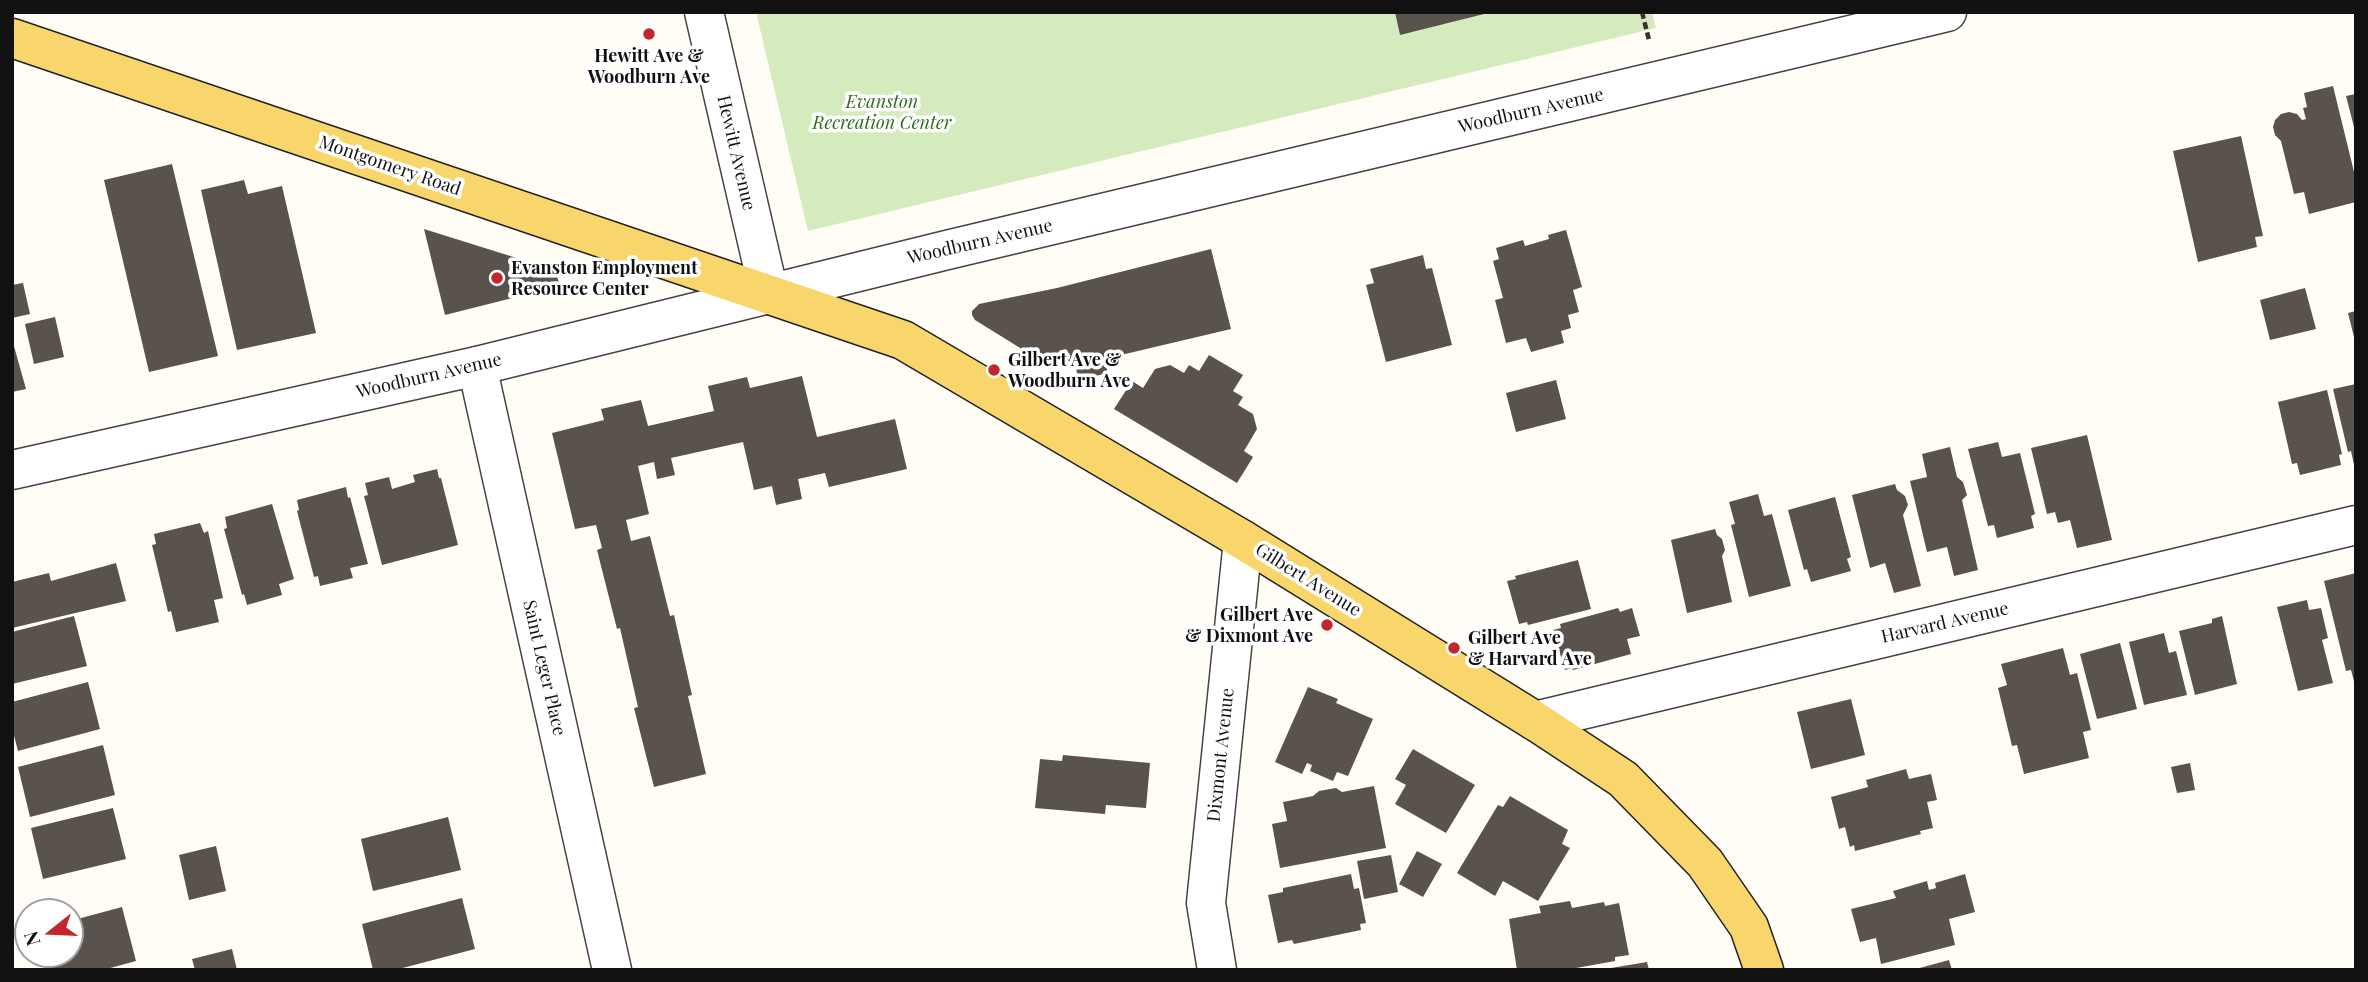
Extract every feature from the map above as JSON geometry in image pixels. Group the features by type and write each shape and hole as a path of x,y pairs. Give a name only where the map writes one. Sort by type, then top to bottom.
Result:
{"main road":[{"name":"Montgomery Road","path":"12,38 769,293"},
{"name":"Gilbert Avenue","path":"769,293 903,340 1244,540 1535,721 1623,779 1705,863 1749,927 1764,970"}],"street":[{"name":"Hewitt Avenue","path":"704,12 769,293"},
{"name":"Woodburn Avenue","path":"12,470 477,366 769,293 1947,12"},
{"name":"Saint Leger Place","path":"477,366 612,970"},
{"name":"Harvard Avenue","path":"1535,721 2356,525"},
{"name":"Dixmont Avenue","path":"1217,970 1206,904 1244,540"}],"path":[{"path":"1642,12 1649,40"}],"green space":[{"name":"Evanston Recreation Center","path":"756,12 1652,12 1656,28 808,231"}],"building":[{"path":"1395,12 1488,12 1488,13 1400,35"},
{"path":"2333,86 2356,180 2356,202 2309,214 2304,192 2294,194 2281,141 2275,135 2273,127 2281,114 2289,112 2297,114 2302,120 2306,119 2303,108 2307,107 2304,93"},
{"path":"2356,94 2356,131 2355,131 2346,96"},
{"path":"2241,136 2263,236 2255,237 2257,247 2198,262 2173,151"},
{"path":"172,164 218,356 149,372 104,180"},
{"path":"244,180 248,194 282,186 316,333 237,350 201,190"},
{"name":"Evanston Employment Resource Center","path":"424,229 555,270 560,286 445,315"},
{"path":"1566,230 1582,287 1573,290 1579,312 1568,315 1571,328 1561,331 1564,343 1531,352 1526,338 1506,343 1495,300 1503,298 1493,261 1499,259 1496,248 1523,240 1525,246 1549,239 1548,235"},
{"path":"1211,249 1231,329 1104,359 1108,373 1079,380 1075,365 1054,369 975,320 972,315 972,311 979,304 1057,288"},
{"path":"1423,255 1426,269 1432,268 1452,345 1386,362 1366,285 1374,283 1370,269"},
{"path":"23,283 30,314 12,318 12,285"},
{"path":"2305,288 2316,329 2270,340 2260,300"},
{"path":"2356,311 2356,341 2355,341 2348,313"},
{"path":"55,317 64,357 34,364 25,324"},
{"path":"12,339 26,389 12,392"},
{"path":"1209,355 1243,375 1233,391 1243,397 1238,405 1253,414 1257,429 1244,451 1253,457 1237,483 1114,409 1132,381 1143,388 1155,369 1170,365 1184,373 1189,365 1199,371"},
{"path":"802,376 817,437 895,419 907,469 829,487 825,473 798,479 802,499 776,505 772,486 754,490 743,442 671,458 675,475 657,479 654,462 638,466 649,514 626,520 631,541 650,536 670,616 674,615 692,695 688,696 706,774 654,787 634,708 638,707 620,628 617,629 597,550 602,548 596,525 575,529 552,433 604,420 601,409 641,400 648,426 714,411 708,386 747,377 750,388"},
{"path":"1556,380 1566,419 1516,432 1506,393"},
{"path":"2356,384 2354,465 2351,451 2348,452 2333,389"},
{"path":"2327,390 2342,454 2339,455 2341,465 2300,475 2297,463 2292,464 2278,402"},
{"path":"2087,435 2112,540 2077,548 2070,520 2058,523 2055,512 2047,514 2031,448"},
{"path":"1998,442 2002,457 2020,453 2035,514 2031,516 2034,528 1997,538 1994,525 1988,526 1968,449"},
{"path":"1950,447 1957,477 1963,482 1967,495 1962,500 1978,570 1954,576 1947,547 1927,552 1910,481 1927,477 1922,454"},
{"path":"437,469 458,545 382,565 364,496 368,495 365,483 389,477 392,489 415,482 413,475"},
{"path":"1895,484 1897,490 1905,496 1908,505 1903,515 1921,586 1894,593 1885,563 1870,568 1852,495"},
{"path":"346,487 368,564 350,568 353,578 320,586 318,576 314,577 297,511 297,500"},
{"path":"1758,494 1764,516 1772,514 1791,586 1749,597 1731,525 1735,524 1729,502"},
{"path":"1835,497 1851,557 1847,559 1851,571 1811,582 1807,569 1804,570 1788,510"},
{"path":"272,504 294,579 279,584 282,595 247,605 224,529 227,528 225,517"},
{"path":"200,523 204,533 208,531 223,598 214,600 219,622 176,632 171,611 168,612 152,545 156,544 154,534"},
{"path":"1715,529 1725,550 1722,556 1732,602 1687,613 1671,540"},
{"path":"1578,560 1591,609 1528,625 1527,622 1519,624 1507,581 1516,579 1515,576"},
{"path":"116,563 126,601 12,628 12,582 49,573 51,581"},
{"path":"2356,573 2355,685 2351,670 2346,671 2324,581"},
{"path":"2307,600 2309,610 2321,608 2328,638 2322,640 2333,683 2298,691 2277,607"},
{"path":"1618,608 1620,612 1632,608 1640,636 1627,639 1631,654 1565,670 1553,630 1561,628 1560,624"},
{"path":"74,616 87,666 12,684 12,632"},
{"path":"2222,616 2237,684 2195,695 2179,631 2212,623 2212,619"},
{"path":"2164,633 2169,653 2176,651 2187,695 2144,705 2129,642"},
{"path":"2120,643 2137,709 2097,719 2080,654"},
{"path":"2063,648 2070,675 2077,673 2091,730 2083,732 2089,758 2024,774 2017,745 2012,746 1998,688 2007,685 2001,664"},
{"path":"88,682 100,729 18,751 12,728 12,702"},
{"path":"1308,687 1338,699 1336,703 1373,719 1348,776 1337,772 1333,781 1310,771 1312,765 1307,763 1302,774 1275,762"},
{"path":"1851,699 1865,755 1811,769 1797,712"},
{"path":"103,745 115,795 30,817 18,767"},
{"path":"1413,749 1475,785 1446,833 1395,804 1406,785 1395,779"},
{"path":"1063,755 1150,763 1146,808 1106,805 1105,814 1035,808 1040,759 1062,761"},
{"path":"2190,763 2195,790 2177,793 2171,767"},
{"path":"1906,769 1909,779 1931,774 1937,800 1927,802 1933,828 1920,831 1921,834 1855,851 1854,845 1850,847 1845,827 1839,829 1831,797 1868,787 1866,780"},
{"path":"1374,786 1386,848 1280,868 1272,824 1287,821 1283,802 1336,788 1342,792"},
{"path":"1510,796 1568,830 1562,844 1570,848 1538,901 1503,881 1495,896 1457,873 1498,805 1503,807"},
{"path":"113,808 126,859 43,879 31,828"},
{"path":"448,817 461,870 373,891 361,839"},
{"path":"216,846 226,891 189,900 179,855"},
{"path":"1417,851 1442,864 1423,897 1399,884"},
{"path":"1391,855 1398,892 1364,899 1357,861"},
{"path":"1351,874 1354,889 1359,888 1366,923 1360,924 1361,930 1294,944 1292,940 1278,943 1268,895 1283,892 1283,888"},
{"path":"1965,874 1975,912 1949,919 1955,945 1881,964 1876,938 1860,942 1851,909 1896,898 1893,891 1927,881 1929,890 1936,888 1935,883"},
{"path":"462,898 475,949 395,970 373,970 362,924"},
{"path":"1570,901 1572,908 1604,902 1605,906 1619,903 1629,955 1615,957 1615,961 1565,970 1517,970 1509,919 1541,913 1539,906"},
{"path":"122,907 136,961 103,970 47,970 84,968 84,917"},
{"path":"232,949 237,970 195,970 192,959"},
{"path":"1949,960 1952,970 1916,970 1916,969"},
{"path":"1647,962 1649,970 1611,970 1611,968"}],"place":[{"name":"Hewitt Ave & Woodburn Ave","path":"649,34"},
{"name":"Evanston Employment Resource Center","path":"497,278"},
{"name":"Gilbert Ave & Woodburn Ave","path":"994,370"},
{"name":"Gilbert Ave & Dixmont Ave","path":"1327,625"},
{"name":"Gilbert Ave & Harvard Ave","path":"1454,648"}]}
